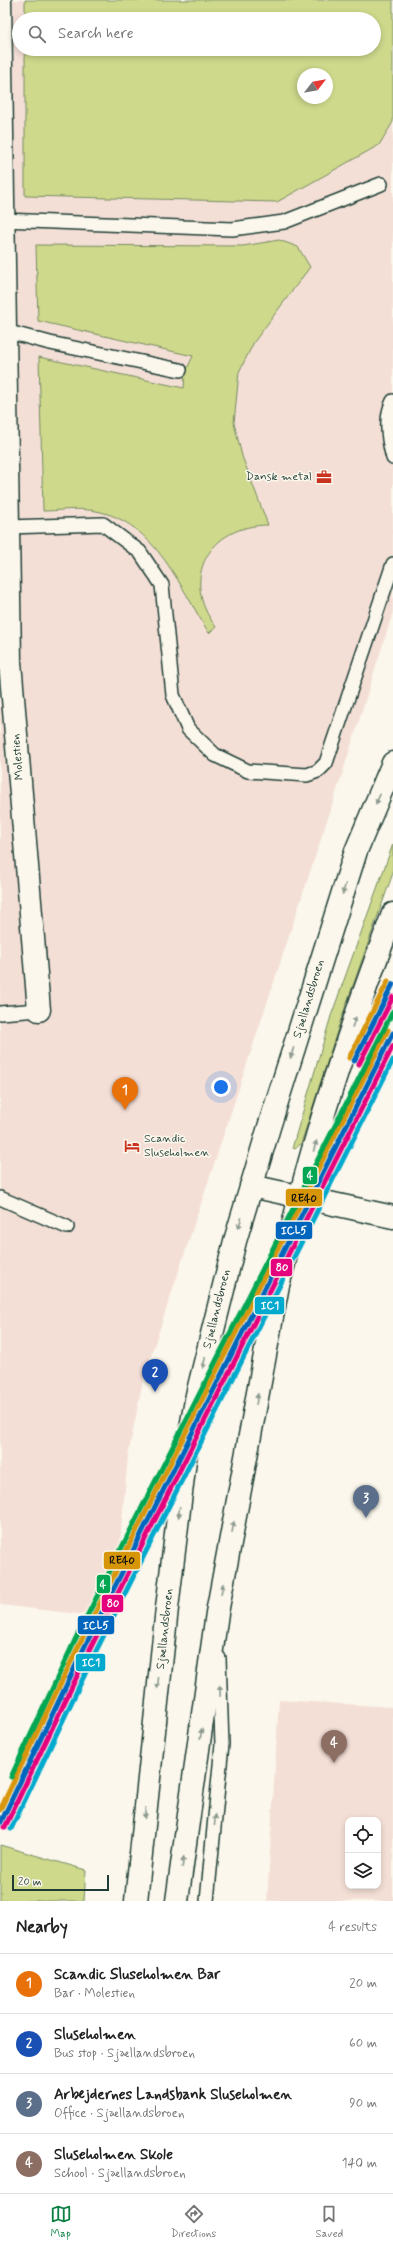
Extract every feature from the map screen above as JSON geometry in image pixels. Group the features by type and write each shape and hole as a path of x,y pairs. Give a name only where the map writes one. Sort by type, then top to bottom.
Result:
{"street":[{"name":"Molestien","path":"0,0 8,527 5,624 10,662 39,1010"},
{"name":"Sjællandsbroen","path":"136,1901 166,1608 185,1460 197,1395 216,1312 251,1186 356,852 393,763"},
{"path":"178,1901 217,1613 278,1285 287,1254 300,1197 342,1055 393,914"},
{"path":"251,1186 393,1217"}],"lane":[{"path":"3,220 232,229 284,222 381,184"},
{"path":"5,331 50,343 180,370"},
{"path":"393,401 388,411 389,444 393,458"},
{"path":"8,527 103,524 140,552 162,585 173,695 188,729 215,755 248,771 307,775 318,771 326,763 393,564"},
{"path":"0,1013 39,1010"},
{"path":"0,1198 67,1227"},
{"path":"207,1901 222,1744 217,1613"}],"shaded area":[{"path":"0,0 393,0 393,612 340,781 143,1380 128,1456 113,1618 0,1605"},
{"path":"279,1700 393,1707 393,1901 267,1901"}],"green space":[{"path":"25,0 393,0 393,122 379,145 277,202 25,196 25,56 381,56 381,12 25,12"},
{"path":"279,240 298,247 310,267 254,342 239,372 234,423 242,456 268,525 247,527 230,534 216,545 206,558 201,574 200,591 205,609 216,627 209,633 174,574 161,556 147,539 130,525 111,515 83,509 43,511 39,357 184,388 185,373 193,356 38,321 36,245 243,246"},
{"path":"393,844 393,873 340,1022 301,1144 295,1149 293,1148 293,1145 331,1016"},
{"path":"0,1845 86,1870 84,1901 0,1901"}],"transit line":[{"name":"RE40","path":"349,1058 388,981"},
{"name":"ICL5","path":"354,1061 393,984"},
{"name":"80","path":"359,1064 393,997"},
{"name":"RE40","path":"0,1810 80,1643 388,1030"},
{"name":"ICL5","path":"0,1824 85,1646 393,1033"},
{"name":"80","path":"5,1827 90,1649 393,1046"},
{"name":"IC1","path":"11,1829 96,1651 393,1060"}],"rail line":[{"name":"4","path":"11,1777 75,1640 393,1011"}],"place":[{"name":"Dansk metal","path":"324,477"},
{"name":"Scandic Sluseholmen Bar","path":"125,1110"},
{"name":"Scandic Sluseholmen","path":"132,1146"},
{"name":"Sluseholmen","path":"155,1392"},
{"name":"Arbejdernes Landsbank Sluseholmen","path":"366,1518"},
{"name":"Sluseholmen Skole","path":"334,1763"}]}
